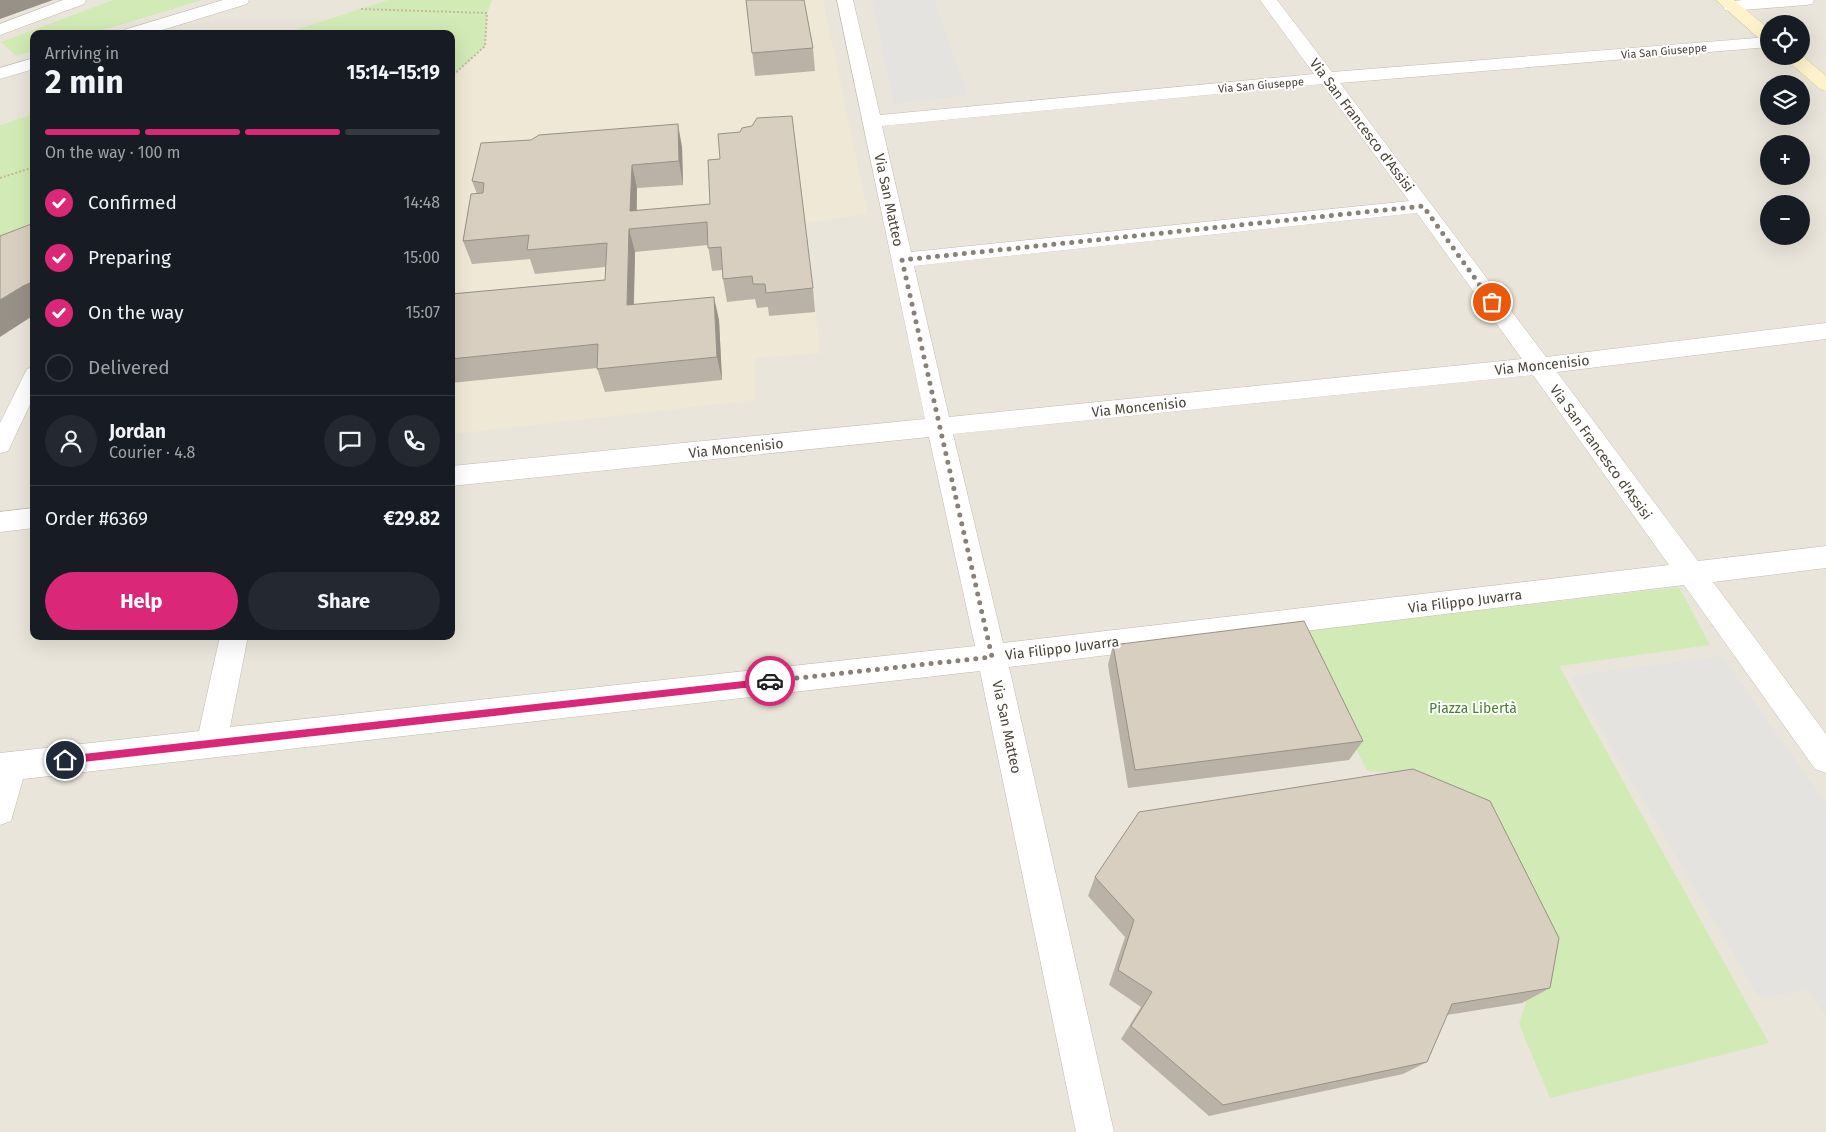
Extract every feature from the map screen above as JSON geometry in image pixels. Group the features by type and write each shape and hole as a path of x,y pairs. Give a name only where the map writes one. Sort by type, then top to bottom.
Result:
{"main road":[{"path":"1727,3 1760,30"},
{"path":"1802,65 1826,85"}],"street":[{"path":"0,30 78,0"},
{"path":"143,30 241,0"},
{"name":"Via San Matteo","path":"845,0 938,427 992,657 1095,1132"},
{"name":"Via San Francesco d'Assisi","path":"1268,0 1423,206 1826,760"},
{"path":"1727,3 1806,0"},
{"name":"Via San Giuseppe","path":"872,121 1328,78 1760,43"},
{"path":"0,74 30,64"},
{"path":"902,260 1423,206"},
{"name":"Via Moncenisio","path":"455,476 1539,366 1826,331"},
{"path":"0,522 30,518"},
{"name":"Via Filippo Juvarra","path":"5,767 992,657 1826,558"},
{"path":"212,743 233,640"},
{"path":"0,810 5,767"}],"lane":[{"path":"0,445 30,382"}],"path":[{"path":"361,9 487,13 485,46 455,72"},
{"path":"0,178 30,169"}],"shaded area":[{"path":"0,0 1826,0 1826,1132 0,1132"},
{"path":"492,0 823,0 868,214 805,223 820,353 754,358 755,400 455,434 455,73 485,46 487,13"},
{"path":"872,0 934,0 968,95 894,104"},
{"path":"1722,656 1826,803 1826,1018 1808,990 1759,998 1570,676"}],"green space":[{"path":"113,0 202,0 103,30 33,30"},
{"path":"388,0 492,0 487,13 485,46 455,73 455,30 295,30"},
{"path":"30,31 30,52 16,56 1,42"},
{"path":"30,115 30,241 0,253 0,125"},
{"name":"Piazza Libertà","path":"1679,587 1710,645 1559,666 1769,1043 1550,1098 1519,1024 1543,951 1482,821 1391,772 1367,771 1299,632"}],"building":[{"path":"746,0 804,0 813,48 752,53"},
{"path":"792,116 813,288 766,293 765,284 753,284 752,276 723,279 721,247 708,248 707,222 629,229 627,305 714,297 717,357 597,369 598,344 455,359 455,294 605,280 607,243 527,250 529,235 463,241 471,194 483,193 484,183 472,181 481,143 531,140 539,135 678,124 679,161 632,165 630,211 710,204 708,160 720,159 718,134 740,132 742,128 752,126 757,118"},
{"path":"30,225 30,283 0,300 0,236"},
{"path":"1304,621 1363,741 1135,770 1113,645"},
{"path":"1413,769 1490,801 1559,938 1550,988 1452,1004 1427,1062 1223,1105 1131,1026 1152,992 1118,970 1134,920 1095,877 1139,812"}],"way so far":[{"path":"770,681 992,657 938,427 902,260 1423,206 1492,302"}],"route":[{"path":"65,760 770,681"}]}
